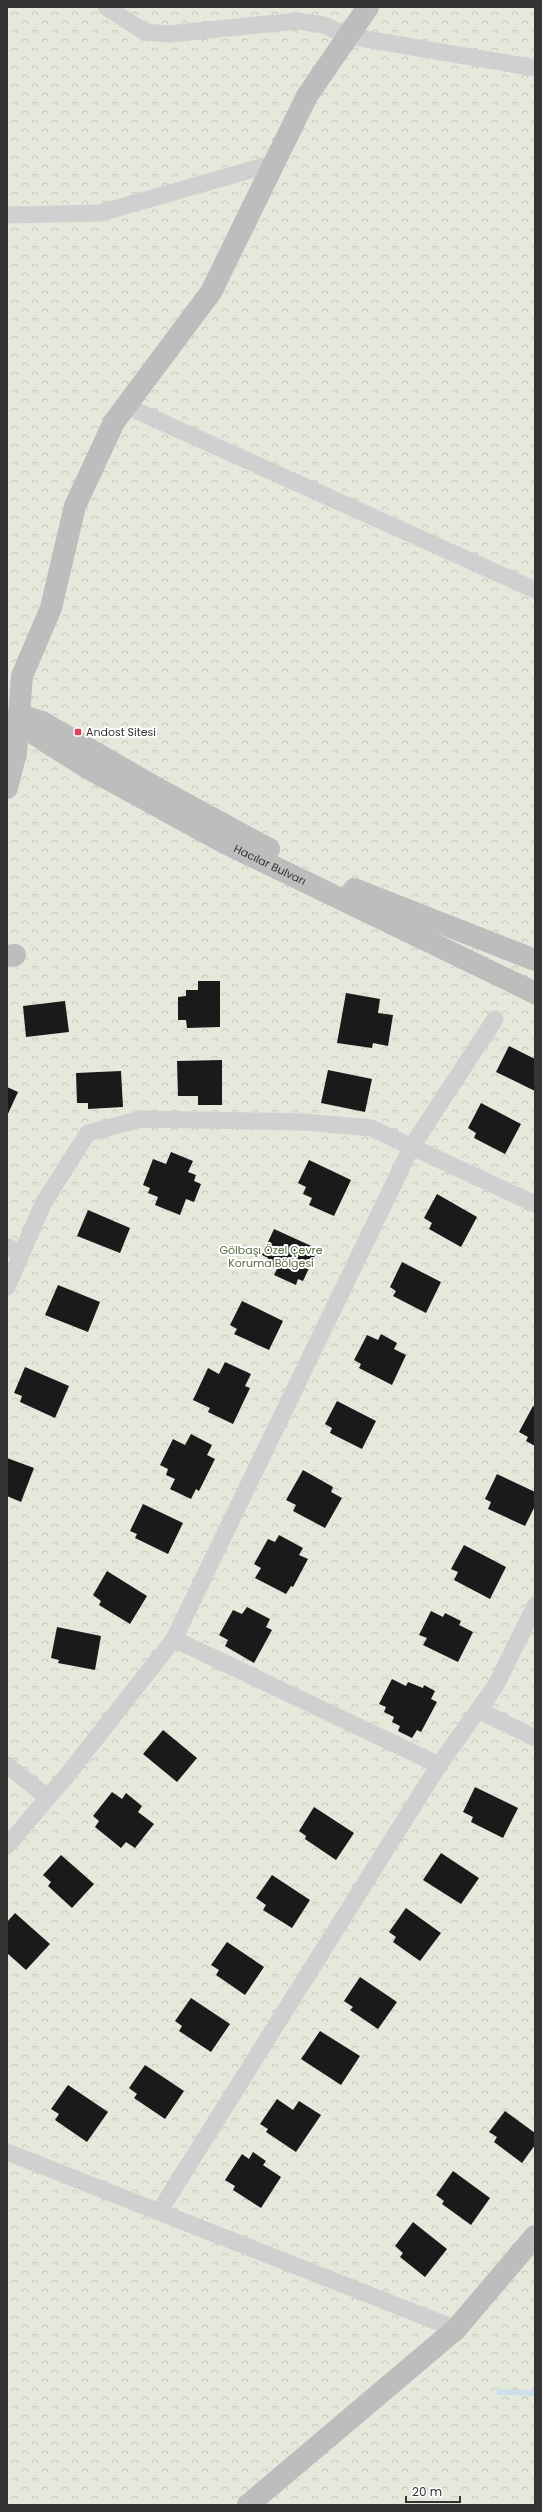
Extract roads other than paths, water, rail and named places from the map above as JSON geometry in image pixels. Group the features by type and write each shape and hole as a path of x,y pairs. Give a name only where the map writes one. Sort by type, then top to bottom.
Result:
{"street":[{"path":"106,7 145,32 169,34 297,21 324,26 348,36 535,68"},
{"path":"7,788 16,753 13,711 22,676 51,608 75,506 114,422 211,292 307,96 368,7"},
{"path":"7,215 100,212 275,163"},
{"path":"126,406 535,590"},
{"name":"Hacılar Bulvarı","path":"13,711 42,722 201,813 340,884 449,928 535,960"},
{"name":"Hacılar Bulvarı","path":"13,711 36,735 50,745 86,767 207,834 535,993"},
{"path":"7,1846 48,1798 174,1639 412,1146 495,1019"},
{"path":"7,1287 14,1249 88,1133 141,1119 305,1122 371,1128 535,1204"},
{"path":"159,2212 439,1765 496,1685 535,1606"},
{"path":"174,1639 439,1765"},
{"path":"478,1710 535,1738"},
{"path":"7,1765 48,1798"},
{"path":"7,2152 456,2329"},
{"path":"248,2505 456,2329 535,2236"}],"waterway":[{"path":"499,2392 535,2393"}],"place":[{"name":"Andost Sitesi","path":"78,732"}],"park label":[{"name":"Gölbaşı Özel Çevre Koruma Bölgesi","path":"271,1256"}]}
